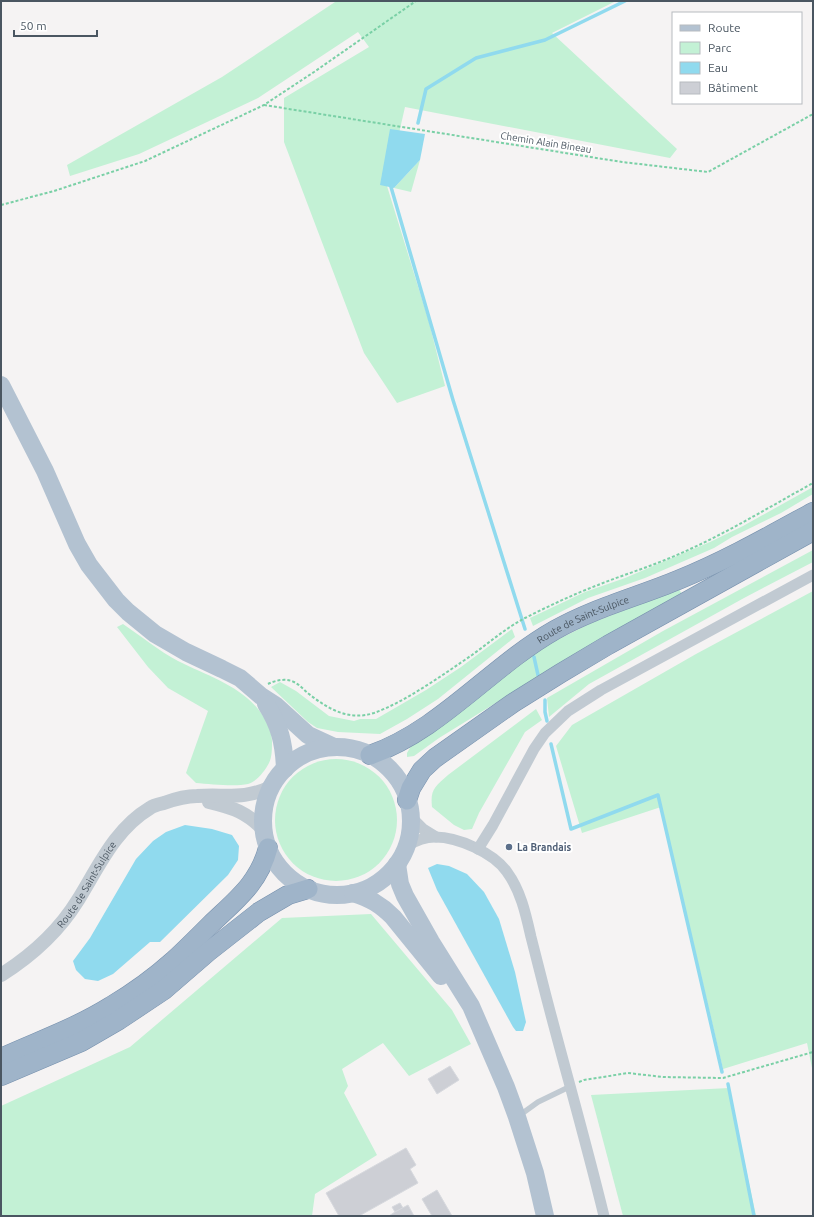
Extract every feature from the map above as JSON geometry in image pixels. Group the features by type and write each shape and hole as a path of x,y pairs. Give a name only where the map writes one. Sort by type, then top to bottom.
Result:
{"highway":[{"name":"Route de Saint-Sulpice","path":"370,755 401,741 438,718 503,666 555,630 590,613 655,590 718,563 813,512"},
{"path":"409,808 411,788 422,770 469,733 560,673 813,531"},
{"path":"1,1058 75,1026 110,1007 174,960 244,892 258,874 262,867 266,839"},
{"path":"1,1076 81,1042 120,1020 164,990 208,952 259,912 288,895 308,889"}],"main road":[{"path":"1,385 44,471 77,544 89,565 104,585 128,612 155,634 186,652 232,674 275,705 308,735 334,747"},
{"path":"259,694 274,717 282,736 285,769"},
{"path":"334,747 358,750 370,755 382,763 402,786 409,808 410,831 406,846 397,864 388,874 378,883 366,889 353,893 331,895 308,889 295,882 284,873 275,861 266,839 264,808 271,787 285,769 295,760 307,753 334,747"},
{"path":"397,864 400,884 405,896 431,942 471,1006 518,1117 535,1173 545,1216"},
{"path":"353,893 376,902 393,917 451,988 466,1009 491,1053"}],"street":[{"path":"478,849 493,825 534,749 545,733 557,721 582,701 610,684 813,575"},
{"name":"Route de Saint-Sulpice","path":"1,976 38,948 57,928 78,901 110,847 132,821 152,807 173,800 196,796 247,796 271,787"},
{"name":"Route de Saint-Sulpice","path":"173,800 198,800 226,806 243,812 266,839"},
{"path":"409,808 423,829 436,837"},
{"path":"406,846 424,838 436,837 466,844 494,858 503,867 514,883 518,891 529,927 569,1087 604,1216"}],"lane":[{"path":"518,1117 538,1102 569,1087"}],"path":[{"path":"1,205 54,191 145,161 264,105 416,1"},
{"name":"Chemin Alain Bineau","path":"264,105 622,162 708,172 813,114"},
{"path":"259,694 270,683 279,680 286,680 294,682 319,702 337,712 359,716 372,713 400,701 445,673 516,623 527,617 580,592 665,560 708,541 813,484"},
{"path":"569,1087 584,1080 628,1073 663,1077 723,1078 813,1052"}],"green space":[{"path":"335,1 616,1 552,33 677,149 670,158 405,107 387,186 429,322 445,386 397,403 364,353 284,142 284,98 369,47 358,32 258,98 139,154 70,176 67,165 222,77"},
{"path":"420,160 411,192 394,188"},
{"path":"813,487 813,494 781,513 732,537 714,548 645,578 588,598 533,626 530,618 585,592 625,578 710,542 743,526"},
{"path":"813,550 813,562 744,598 589,684 549,717 547,698 663,631"},
{"path":"679,589 683,596 522,687 439,738 414,756 407,757 407,753 411,746 520,663 553,642 591,623"},
{"path":"813,591 813,1073 807,1043 723,1069 661,807 582,833 556,746 572,725 696,654"},
{"path":"123,624 171,657 238,691 257,708 268,724 272,742 270,761 258,778 251,783 243,785 215,785 196,783 186,773 208,711 168,688 148,667 117,627"},
{"path":"512,629 515,637 438,699 380,734 338,732 317,728 308,722 271,687 280,682 296,691 329,716 354,721 360,719 376,719 426,690 461,667"},
{"path":"536,709 542,720 525,732 479,813 472,829 464,830 454,825 432,807 432,796 434,789 448,775"},
{"path":"336,759 359,764 379,777 392,797 397,820 392,843 379,863 359,876 336,881 313,876 293,863 280,843 275,820 280,797 293,777 313,764"},
{"path":"371,914 452,1010 471,1044 409,1076 383,1043 342,1069 348,1086 344,1093 377,1155 315,1194 312,1216 1,1216 1,1106 130,1047 282,918"},
{"path":"729,1088 756,1216 623,1216 591,1095"}],"water":[{"path":"390,129 425,134 420,160 394,188 380,185"},
{"path":"185,825 212,829 232,835 239,846 238,860 228,875 160,942 150,942 113,974 98,981 85,979 76,970 73,961 90,938 136,859 153,841 166,832"},
{"path":"437,864 449,866 467,874 484,892 499,919 515,972 526,1022 523,1031 516,1031 513,1027 437,890 428,868"}],"building":[{"path":"450,1066 459,1080 437,1094 428,1079"},
{"path":"406,1148 416,1165 410,1169 418,1183 359,1216 339,1216 326,1193"},
{"path":"437,1190 452,1216 432,1216 422,1199"},
{"path":"400,1203 403,1208 395,1212 392,1207"},
{"path":"408,1205 414,1216 389,1216 395,1212"}],"waterway":[{"path":"418,123 426,89 476,58 545,40 625,1"},
{"path":"393,184 391,187 453,400 525,629"},
{"path":"534,657 538,675"},
{"path":"545,700 547,721"},
{"path":"551,744 571,829 658,795 722,1072"},
{"path":"728,1084 754,1216"}],"place":[{"name":"La Brandais","path":"509,847"}]}
